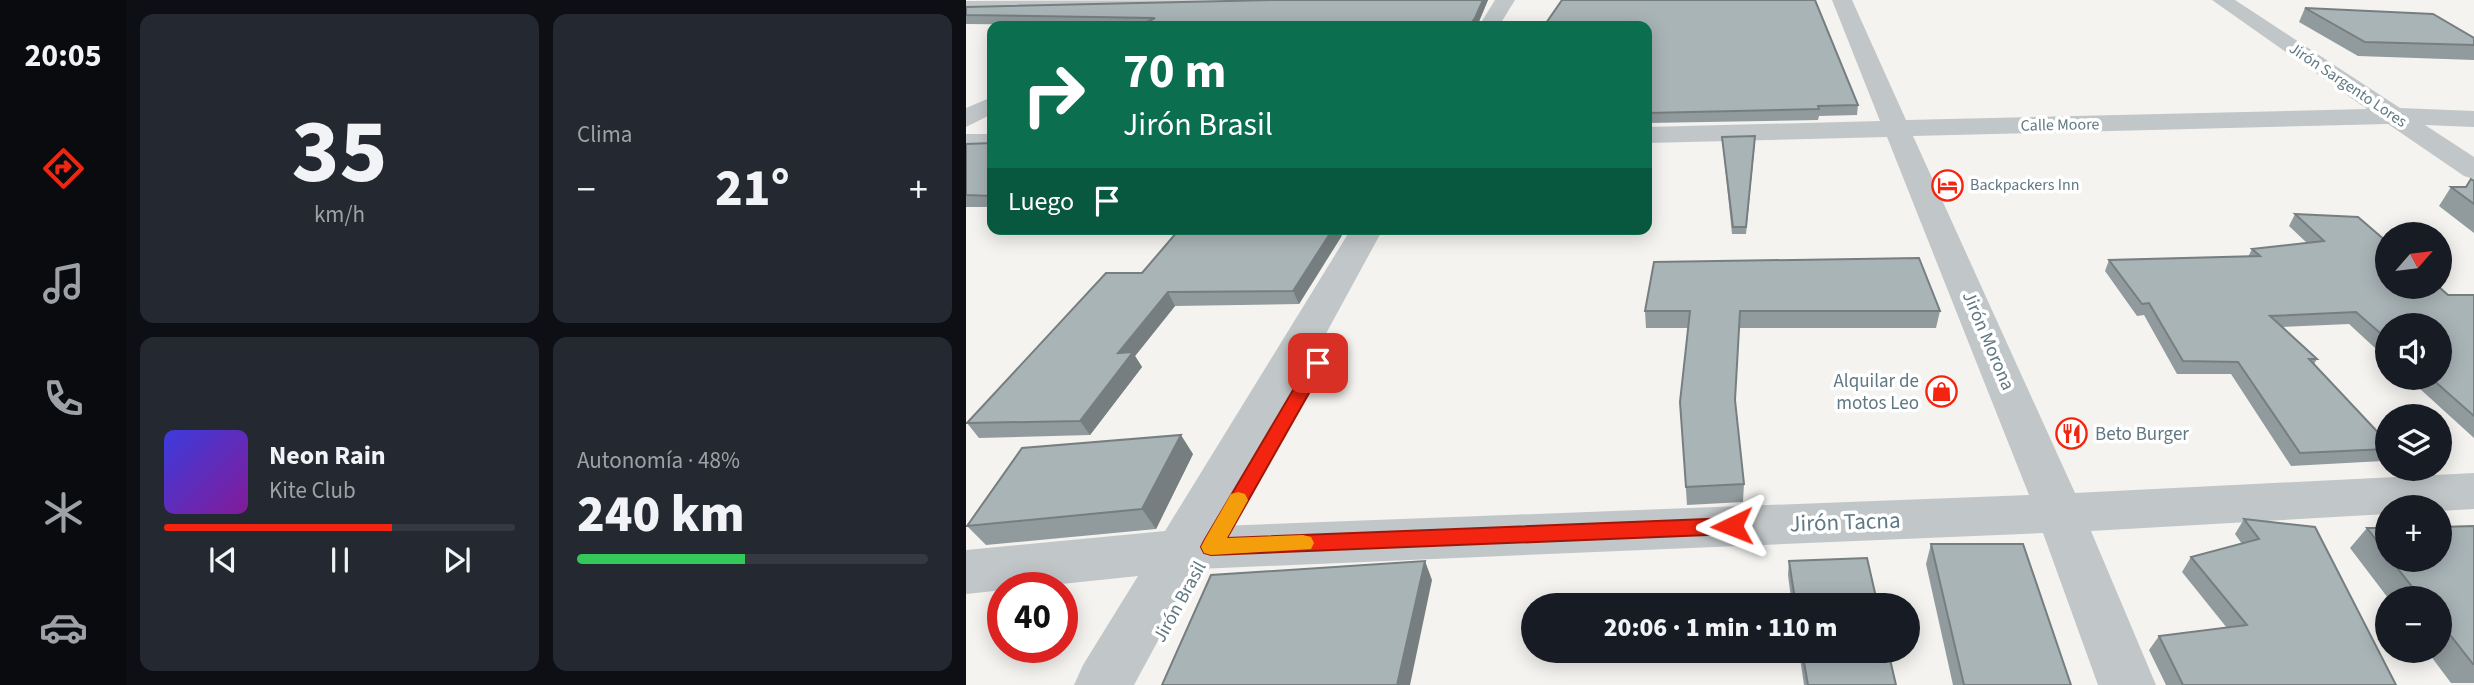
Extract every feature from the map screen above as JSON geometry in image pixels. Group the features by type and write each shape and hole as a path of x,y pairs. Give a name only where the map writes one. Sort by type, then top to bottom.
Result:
{"street":[{"path":"966,7 1274,0"},
{"path":"1492,21 1505,0"},
{"path":"1509,21 1517,5 1516,0"},
{"name":"Jirón Morona","path":"1842,0 2060,513 2127,685"},
{"name":"Jirón Sargento Lores","path":"2222,0 2474,170"},
{"path":"1136,20 1168,1"},
{"path":"966,119 987,107"},
{"name":"Calle Moore","path":"1652,135 2394,116 2474,119"},
{"path":"966,142 987,142"},
{"path":"1103,685 1197,548 1360,258 1388,235"},
{"name":"Jirón Tacna","path":"966,572 1197,548 2060,513 2474,491"},
{"name":"Jirón Brasil","path":"1133,685 1197,548"}],"building":[{"path":"1272,0 1483,0 1473,21 1149,21 1155,18 966,15 966,7"},
{"path":"1562,0 1815,0 1858,105 1818,106 1819,109 1652,113 1652,21 1547,21"},
{"path":"2305,8 2433,14 2474,38 2474,45 2365,42"},
{"path":"1755,136 1746,227 1733,227 1722,137"},
{"path":"987,143 987,196 966,195 966,144"},
{"path":"2471,179 2474,181 2474,204 2451,187 2466,187"},
{"path":"2295,214 2358,217 2375,232 2375,299 2452,299 2452,295 2474,295 2474,416 2445,390 2452,390 2452,313 2375,313 2375,329 2356,312 2270,316 2317,359 2309,359 2375,429 2375,450 2300,453 2238,362 2183,361 2149,303 2142,304 2109,260 2260,256 2252,249 2324,241"},
{"path":"1174,235 1329,235 1293,291 1168,292 1118,353 1133,352 1080,421 967,423 1106,273 1142,273"},
{"path":"1919,258 1940,311 1740,311 1735,400 1744,484 1686,487 1680,402 1690,311 1645,311 1654,262"},
{"path":"1181,435 1142,509 967,526 1022,448"},
{"path":"2244,519 2315,527 2375,644 2375,663 2385,663 2396,685 2183,685 2159,636 2247,625 2191,557 2259,539"},
{"path":"2474,526 2474,664 2452,637 2452,586 2412,586 2400,572 2452,572 2452,527"},
{"path":"2367,528 2375,528 2375,538"},
{"path":"1931,544 2023,544 2071,685 1964,685"},
{"path":"1867,558 1875,593 1794,593 1789,561"},
{"path":"1425,561 1397,685 1162,685 1211,575"},
{"path":"1804,663 1891,663 1896,685 1808,685"}],"slow traffic":[{"path":"1238,500 1211,547 1303,543"}],"place":[{"name":"Backpackers Inn","path":"1947,185"},
{"name":"Alquilar de motos Leo","path":"1942,392"},
{"name":"Beto Burger","path":"2072,434"}],"route":[{"path":"1318,363 1211,547 1732,526"}]}
